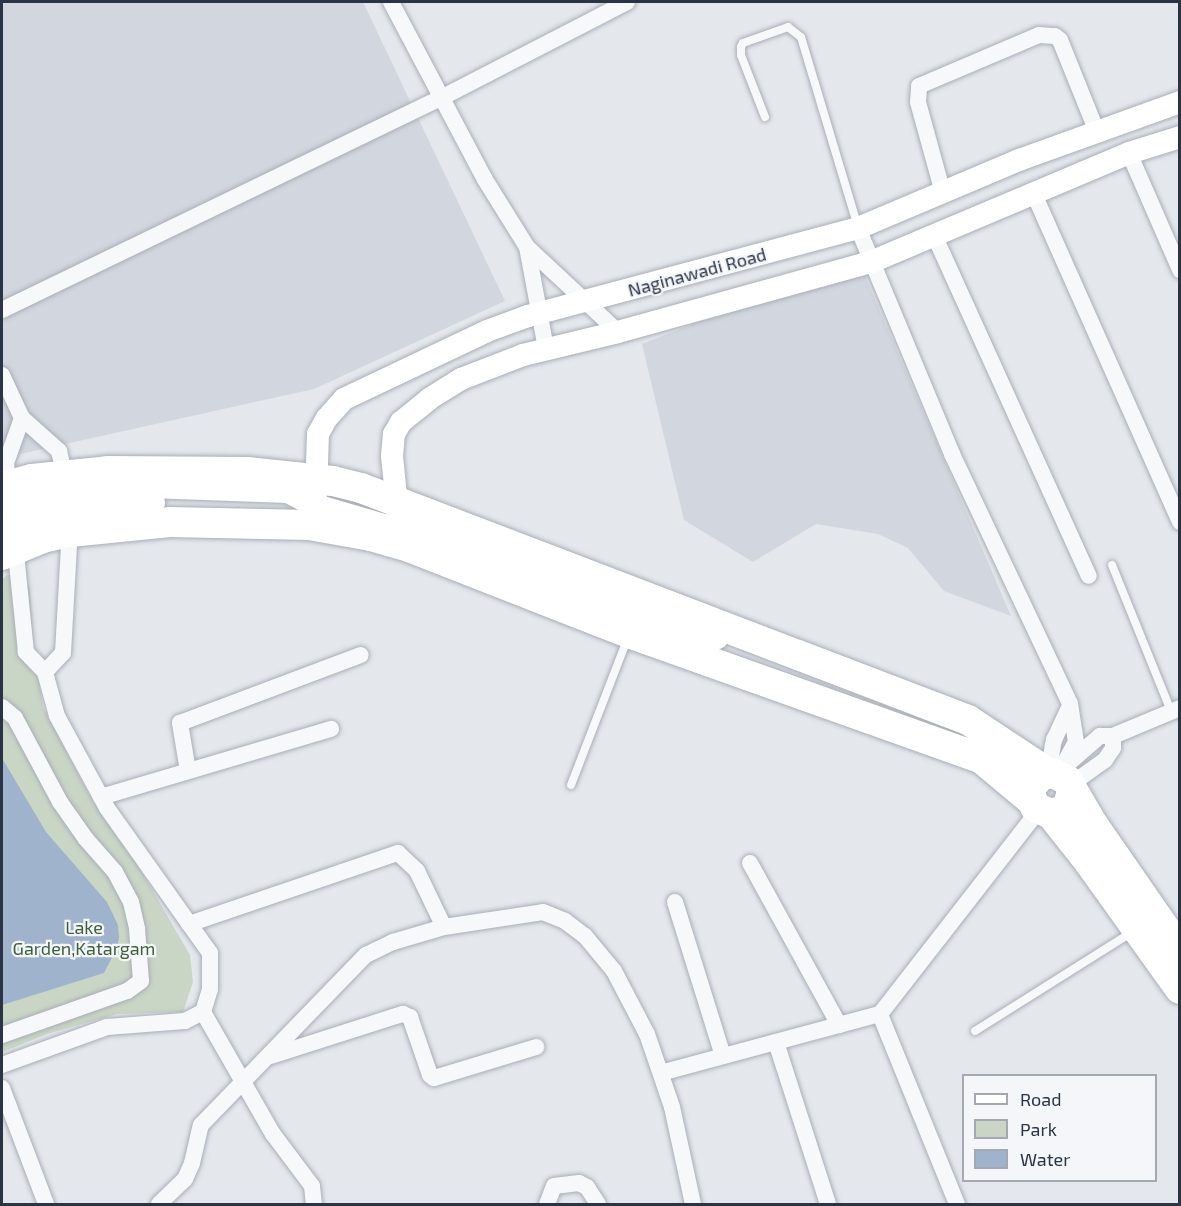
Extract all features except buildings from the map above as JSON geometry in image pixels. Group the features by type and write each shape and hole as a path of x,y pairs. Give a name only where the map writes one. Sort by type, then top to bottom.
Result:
{"highway":[{"path":"7,518 68,502 108,471 248,472 315,503 399,525 968,720 1137,929 1179,989"},
{"path":"7,518 68,502 170,522 253,522 361,488 399,525 629,633 991,750 1062,781 1179,950"},
{"path":"1040,808 1064,810 1068,805 1062,781"}],"street":[{"path":"391,2 484,178 528,247 618,332"},
{"path":"2,310 443,97 627,2"},
{"path":"943,193 918,102 919,86 1040,35 1055,36 1060,39 1097,132"},
{"name":"Naginawadi Road","path":"315,503 318,434 327,418 344,399 487,331 538,314 858,228 1019,160 1179,102"},
{"name":"Naginawadi Road","path":"399,525 392,456 394,434 401,422 429,399 462,379 523,355 618,332 871,262 935,237 1129,153 1179,137"},
{"path":"1129,153 1179,270"},
{"path":"1034,194 1179,522"},
{"path":"858,228 952,454 1070,704 1054,740 1062,781"},
{"path":"935,237 1089,576"},
{"path":"528,247 546,349"},
{"path":"2,375 22,418 59,451 68,502 63,653 45,672"},
{"path":"22,418 6,463 7,518 26,652 45,672 57,716 101,797 210,953 210,989 203,1012 241,1083 273,1134 312,1186 319,1202"},
{"path":"399,525 680,632 697,630 965,731 991,750"},
{"path":"188,771 180,723 361,654"},
{"path":"2,706 15,718 60,802 86,839 115,872 131,902 137,929 141,981 127,991 2,1035"},
{"path":"1062,781 1091,742 1100,736 1113,736 1175,710"},
{"path":"101,797 331,729"},
{"path":"661,1073 880,1014 1040,808"},
{"path":"189,924 398,853 417,871 444,927"},
{"path":"750,863 839,1025"},
{"path":"675,902 723,1056"},
{"path":"159,1204 185,1179 192,1163 201,1125 269,1057 308,1012 366,955 393,942 444,927 543,912 565,921 585,936 614,971 647,1034 672,1107 693,1204"},
{"path":"2,1065 107,1026 185,1021 203,1012"},
{"path":"269,1057 403,1014 410,1017 430,1075 434,1078 536,1047"},
{"path":"880,1014 957,1204"},
{"path":"776,1042 828,1204"},
{"path":"2,1088 46,1204"},
{"path":"547,1204 554,1186 579,1183 587,1187 598,1204"}],"lane":[{"path":"765,117 741,55 741,47 743,43 788,27 801,37 858,228"},
{"path":"1112,565 1175,710"},
{"path":"571,785 629,633"},
{"path":"975,1031 1137,929"}],"shaded area":[{"path":"2,2 363,2 505,301 314,389 2,458"},
{"path":"858,260 1011,616 944,591 908,548 878,534 816,524 753,562 684,520 642,344"}],"green space":[{"name":"Lake Garden,Katargam","path":"22,574 30,588 33,641 43,707 92,800 133,857 190,955 193,982 183,1012 117,1014 47,1034 2,1052 2,579 7,575"}],"water":[{"path":"2,758 46,832 107,902 118,925 119,937 117,948 104,973 2,1005"}]}
